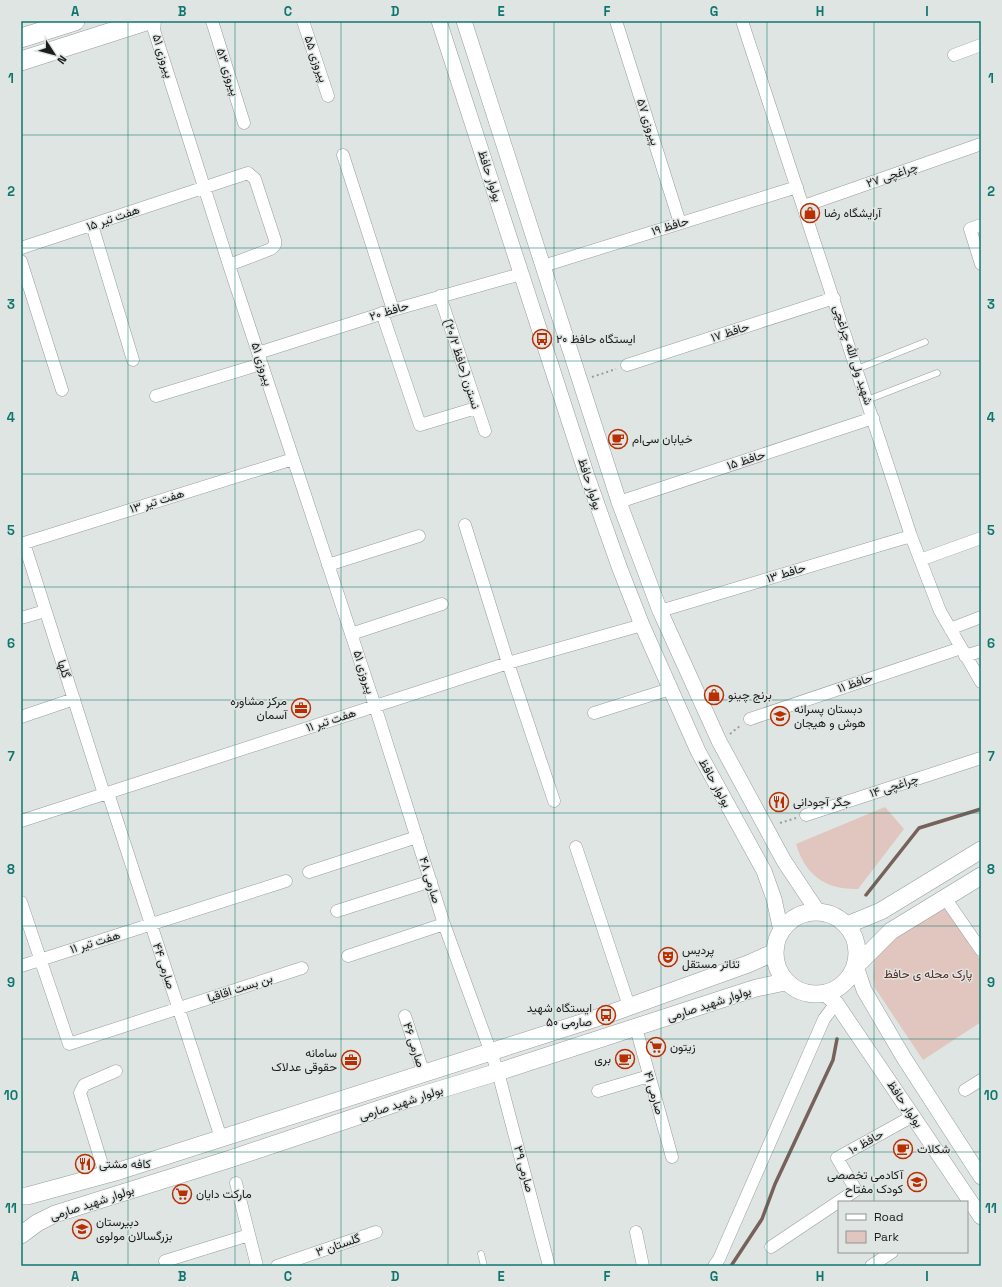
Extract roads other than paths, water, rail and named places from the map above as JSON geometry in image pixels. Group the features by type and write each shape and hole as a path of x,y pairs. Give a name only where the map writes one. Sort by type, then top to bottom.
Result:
{"main road":[{"path":"21,38 46,25 74,21"},
{"path":"21,62 146,21"},
{"path":"847,925 881,911 981,850"},
{"path":"856,966 858,955 857,944 853,934 847,925 838,918 828,914 818,912 797,916 781,931 776,941 774,952 776,962 779,973 785,982 804,993 831,999 835,990 844,984 856,966 891,931 981,876"},
{"name":"بولوار شهید صارمی","path":"21,1196 27,1196 105,1174 424,1074 629,1006 748,964 774,952"},
{"name":"بولوار شهید صارمی","path":"21,1235 37,1223 55,1214 409,1099 636,1028 756,988 785,982"}],"street":[{"name":"پیروزی ۵۱","path":"155,21 154,30 229,265 375,706"},
{"name":"پیروزی ۵۳","path":"212,21 244,123"},
{"name":"پیروزی ۵۵","path":"303,21 328,96"},
{"name":"بولوار حافظ","path":"439,21 599,512 620,568 642,625 698,752 764,871 774,899 781,931"},
{"name":"بولوار حافظ","path":"464,21 619,502 660,610 719,741 784,861 818,912"},
{"name":"پیروزی ۵۷","path":"616,21 680,223"},
{"name":"شهید ولی الله چراغچی","path":"742,21 804,206 911,536 940,611 981,682"},
{"path":"954,55 981,45"},
{"name":"چراغچی ۲۷","path":"804,206 981,144"},
{"path":"343,155 420,425 476,408"},
{"name":"هفت تیر ۱۵","path":"21,248 248,173 255,179 275,240 274,246 271,249 229,265"},
{"name":"حافظ ۱۹","path":"543,266 797,187"},
{"path":"92,225 133,360"},
{"path":"981,226 970,229 981,264"},
{"path":"21,260 62,390"},
{"name":"حافظ ۲۰","path":"156,396 388,312 521,274"},
{"name":"نسترن (حافظ ۲۰/۲)","path":"440,296 476,408 485,431"},
{"name":"حافظ ۱۷","path":"627,365 834,298"},
{"name":"حافظ ۱۵","path":"619,502 873,418"},
{"name":"هفت تیر ۱۳","path":"22,544 293,459"},
{"path":"465,525 508,663 554,801"},
{"path":"328,565 419,536"},
{"name":"حافط ۱۳","path":"660,610 911,536"},
{"path":"920,560 981,538"},
{"name":"گلها","path":"22,544 106,793"},
{"path":"351,634 442,604"},
{"path":"21,618 45,611"},
{"path":"950,629 981,617"},
{"name":"هفت تیر ۱۱","path":"21,821 508,663 642,625"},
{"name":"حافظ ۱۱","path":"750,719 963,652 981,651"},
{"path":"594,712 670,689"},
{"path":"21,717 74,699"},
{"name":"صارمی ۴۸","path":"375,706 444,924 491,1051"},
{"name":"چراغچی ۱۴","path":"806,815 981,758"},
{"name":"صارمی ۴۴","path":"106,793 222,1138"},
{"path":"309,872 417,837"},
{"path":"576,847 629,1006"},
{"name":"هفت تیر ۱۱","path":"21,966 286,881"},
{"path":"337,911 431,881"},
{"path":"945,898 981,950"},
{"path":"21,902 39,959"},
{"path":"348,956 444,924"},
{"name":"بن بست اقاقیا","path":"39,959 69,1044 302,968"},
{"name":"بولوار حافظ","path":"856,966 864,990 981,1177"},
{"name":"بولوار حافظ","path":"831,999 913,1116 967,1201"},
{"path":"714,1266 719,1259 824,1019 831,999"},
{"name":"صارمی ۴۶","path":"405,1016 424,1074"},
{"name":"صارمی ۴۱","path":"636,1028 672,1157"},
{"name":"صارمی ۳۹","path":"491,1051 498,1072 549,1266"},
{"path":"105,1174 80,1093 84,1085 116,1071"},
{"path":"598,1091 649,1076"},
{"path":"965,1090 981,1080"},
{"name":"حافظ ۱۰","path":"839,1201 856,1190 837,1158 913,1116"},
{"path":"236,1183 257,1266"},
{"name":"حافظ ۱۰","path":"770,1247 838,1202"},
{"name":"بولوار حافظ","path":"968,1203 974,1212"},
{"name":"گلستان ۳","path":"276,1266 376,1232"},
{"path":"636,1232 643,1266"},
{"path":"165,1261 249,1235"},
{"path":"871,1266 890,1253"}],"lane":[{"path":"857,369 925,342"},
{"path":"867,400 937,373"},
{"path":"481,1254 484,1266"}],"waterway":[{"path":"866,895 919,828 981,809"},
{"path":"731,1266 762,1219 775,1184 833,1060 837,1039"}],"place":[{"name":"آرایشگاه رضا","path":"810,213"},
{"name":"ایستگاه حافظ ۲۰","path":"542,339"},
{"name":"خیابان سی‌ام","path":"618,439"},
{"name":"برنج چینو","path":"714,695"},
{"name":"مرکز مشاوره آسمان","path":"301,708"},
{"name":"دبستان پسرانه هوش و هیجان","path":"780,716"},
{"name":"جگر آجودانی","path":"779,802"},
{"name":"پردیس تئاتر مستقل","path":"668,957"},
{"name":"ایستگاه شهید صارمی ۵۰","path":"606,1015"},
{"name":"زیتون","path":"656,1047"},
{"name":"بری","path":"625,1059"},
{"name":"سامانه حقوقی عدلاک","path":"351,1060"},
{"name":"شکلات","path":"903,1149"},
{"name":"کافه مشتی","path":"85,1164"},
{"name":"آکادمی تخصصی کودک مفتاح","path":"917,1182"},
{"name":"مارکت دایان","path":"182,1194"},
{"name":"دبیرستان بزرگسالان مولوی","path":"82,1229"}],"park label":[{"name":"پارک محله ی حافظ","path":"928,974"}]}
